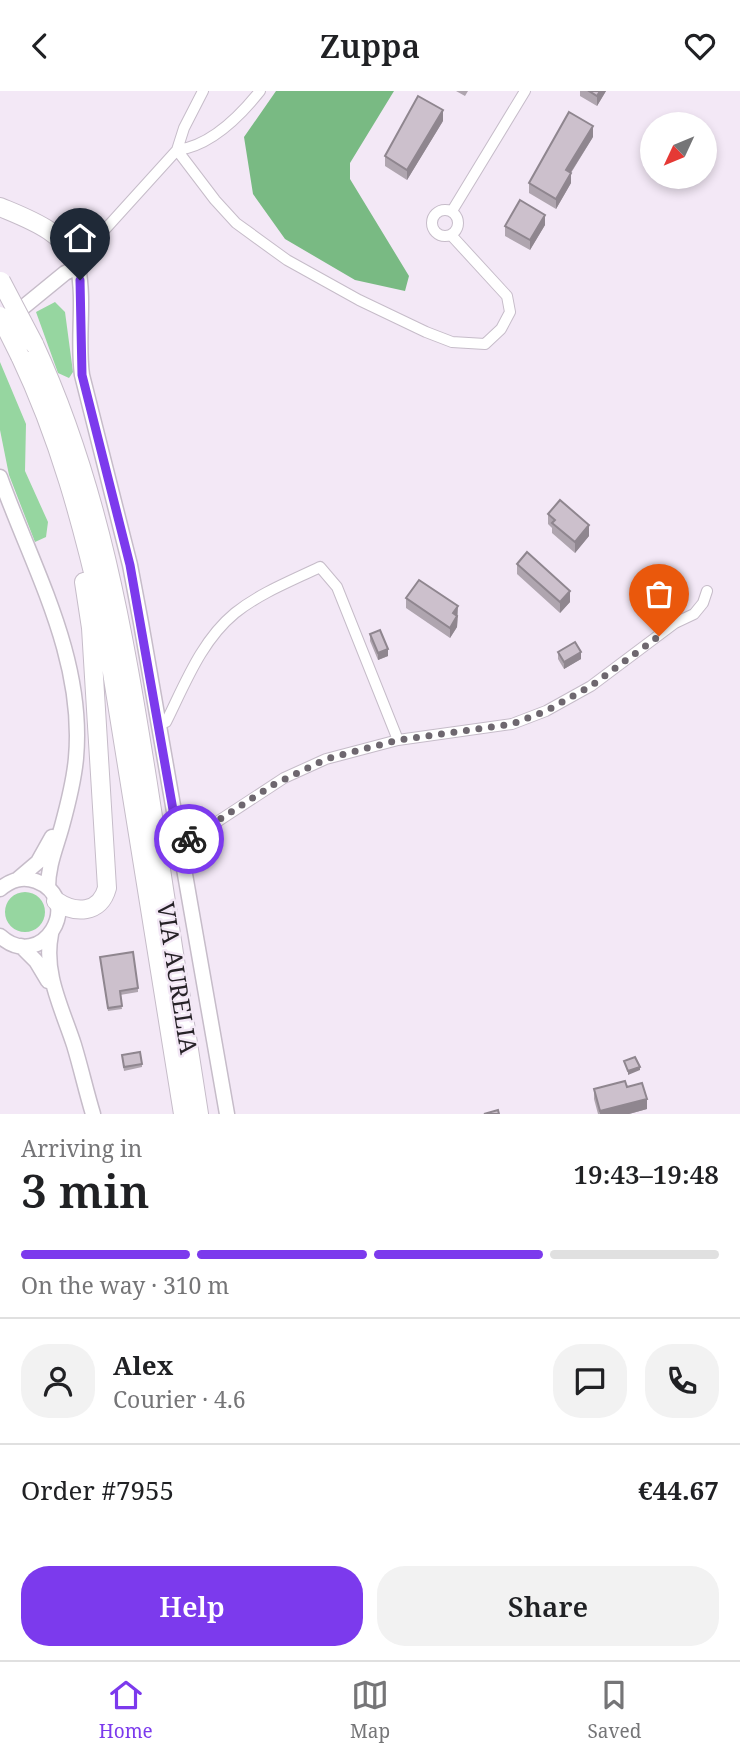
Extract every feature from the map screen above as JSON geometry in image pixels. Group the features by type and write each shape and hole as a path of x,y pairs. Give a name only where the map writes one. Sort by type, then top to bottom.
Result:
{"highway":[{"path":"0,207 56,235 72,252 78,267"},
{"name":"VIA AURELIA","path":"1,280 34,344 82,464 114,585 135,698 199,1114"},
{"name":"VIA AURELIA","path":"0,316 20,356 61,455 85,537 102,610 183,1114"},
{"path":"52,895 72,909 88,909 101,901 107,888 91,628 86,590 65,494 61,455"}],"street":[{"path":"90,246 177,150 184,128 203,91"},
{"path":"177,150 186,149 214,135 239,114 260,91"},
{"path":"452,211 525,91"},
{"path":"177,150 226,212 246,232 287,260 359,300 426,332 452,342 485,344 501,329 510,312 507,296 451,235 438,234 431,223 433,215 440,210 452,211"},
{"path":"451,235 458,223 452,211"},
{"path":"0,326 65,273 78,267 81,288 82,375 130,565 227,1114"},
{"path":"0,477 59,627 70,664 78,728 76,761 50,864 52,895 58,918 51,934 49,966 93,1114"},
{"path":"159,725 166,722 197,658 234,613 262,595 320,567 337,587 398,740"},
{"path":"179,844 295,772 337,755 375,748 398,740 512,724 546,711 591,686 676,624 694,614 703,603 707,591"},
{"path":"0,889 18,879 38,862 66,808"},
{"path":"18,879 29,879 52,895"},
{"path":"0,936 11,944 21,946 32,945 51,934"},
{"path":"21,946 42,970 57,999"}],"green space":[{"path":"276,91 394,91 350,163 350,179 409,276 405,291 355,280 285,239 253,194 244,137"},
{"path":"55,302 65,312 73,372 69,378 58,373 36,312"},
{"path":"0,362 26,424 25,471 48,522 46,537 35,542 9,475 0,430"},
{"path":"25,892 33,893 39,898 44,904 44,920 39,926 33,931 25,932 17,931 11,926 6,920 5,912 6,904 11,898 17,893"}],"building":[{"path":"418,96 443,110 407,170 385,156"},
{"path":"569,112 593,126 566,170 571,173 556,199 529,183"},
{"path":"520,200 545,215 530,240 505,226"},
{"path":"560,500 589,525 575,542 552,523 555,520 548,514"},
{"path":"527,552 570,591 560,602 517,564"},
{"path":"419,580 458,606 453,613 457,616 450,628 406,598"},
{"path":"380,630 388,649 378,653 370,634"},
{"path":"575,642 581,652 564,662 558,652"},
{"path":"133,952 138,988 120,991 122,1006 108,1008 100,957"},
{"path":"140,1052 142,1064 124,1067 122,1055"},
{"path":"635,1057 640,1067 628,1071 624,1061"},
{"path":"625,1081 627,1087 642,1083 647,1099 600,1111 594,1089"}],"way so far":[{"path":"189,839 295,772 337,755 375,748 398,740 512,724 546,711 591,686 659,636"}],"route":[{"path":"80,280 82,375 130,565 179,844 189,839"}]}
